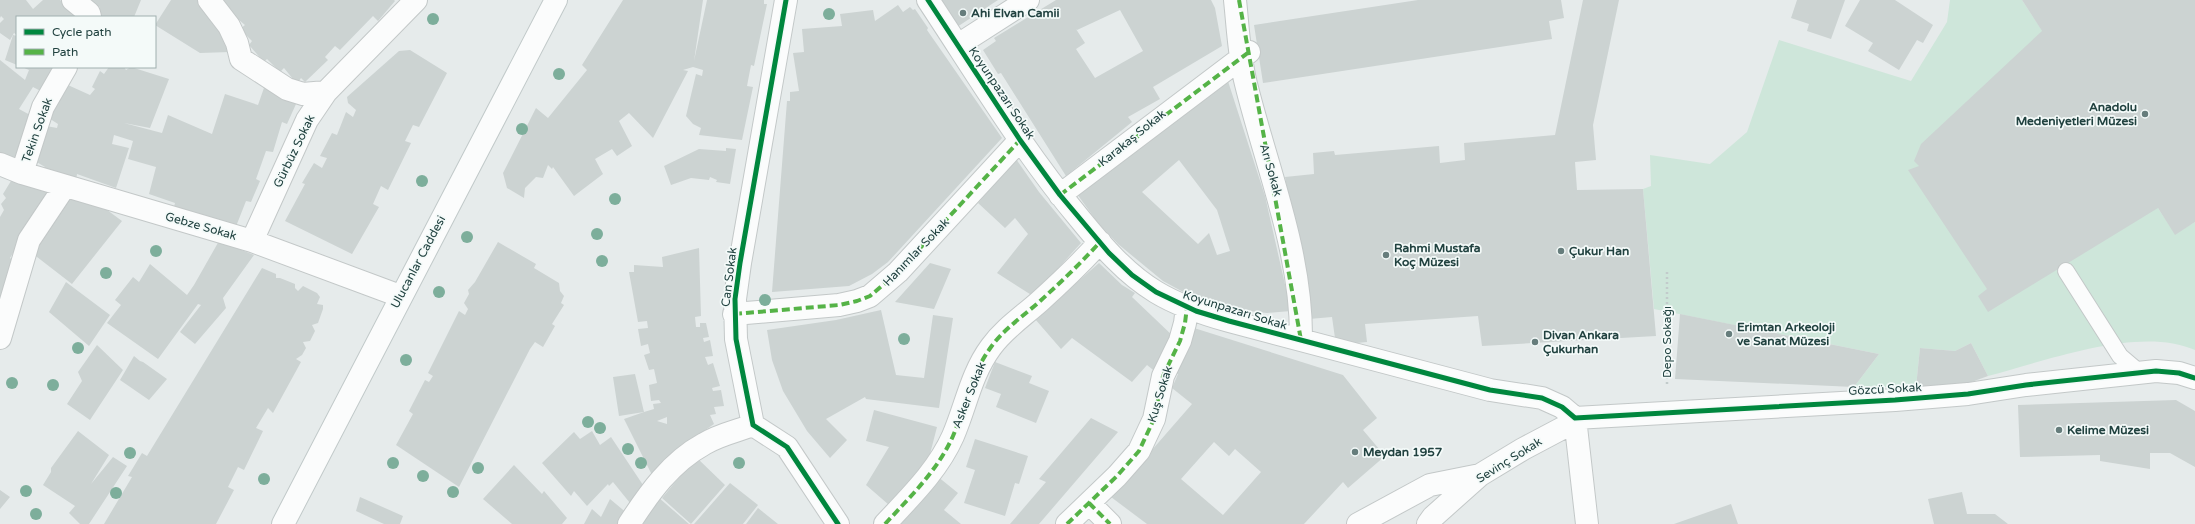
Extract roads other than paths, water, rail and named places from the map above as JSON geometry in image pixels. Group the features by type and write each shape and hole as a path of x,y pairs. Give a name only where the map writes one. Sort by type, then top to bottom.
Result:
{"street":[{"path":"73,0 89,13 90,16"},
{"path":"209,0 229,26 237,43 241,59 286,89 303,94 326,92"},
{"name":"Gürbüz Sokak","path":"252,241 307,120 326,92 416,0"},
{"name":"Ulucanlar Caddesi","path":"283,524 400,296 556,0"},
{"name":"Can Sokak","path":"753,426 736,339 734,314 740,263 786,0"},
{"name":"Koyunpazarı Sokak","path":"928,0 1020,140 1060,195 1100,242 1132,275 1156,292 1187,307 1302,340 1490,390 1542,398 1562,407 1575,418"},
{"path":"958,45 1028,0"},
{"name":"Arı Sokak","path":"1235,0 1245,54 1246,83 1268,159 1290,246 1302,311 1302,340"},
{"path":"1239,0 1245,54"},
{"name":"Karakaş Sokak","path":"1060,195 1167,110 1179,88 1245,54"},
{"name":"Tekin Sokak","path":"22,173 43,107 65,68"},
{"name":"Hanımlar Sokak","path":"734,314 839,305 870,296 898,272 1020,140"},
{"name":"Gebze Sokak","path":"0,164 22,173 252,241 400,296"},
{"path":"0,338 29,240 65,186"},
{"name":"Asker Sokak","path":"885,524 928,476 944,454 953,435 970,387 982,361 991,347 1012,324 1040,301 1100,242"},
{"name":"Kuş Sokak","path":"1067,524 1118,476 1140,451 1154,419 1164,376 1180,341 1185,324 1187,307"},
{"name":"Gözcü Sokak","path":"1575,418 1968,394 2026,385 2140,373 2179,373 2195,378"},
{"path":"1575,418 1587,524"},
{"name":"Sevinç Sokak","path":"1428,524 1433,517 1480,475 1523,449 1574,422 1575,418"},
{"path":"629,524 646,497 672,468 688,454 705,443 753,426 787,447 838,524"},
{"path":"1358,524 1430,485 1480,475"},
{"path":"1089,502 1110,524"}],"lane":[{"path":"2066,271 2120,356 2140,373"}],"place":[{"name":"Ahi Elvan Camii","path":"963,13"},
{"name":"Anadolu Medeniyetleri Müzesi","path":"2145,114"},
{"name":"Çukur Han","path":"1561,251"},
{"name":"Rahmi Mustafa Koç Müzesi","path":"1386,255"},
{"name":"Erimtan Arkeoloji ve Sanat Müzesi","path":"1729,334"},
{"name":"Divan Ankara Çukurhan","path":"1535,342"},
{"name":"Kelime Müzesi","path":"2059,430"},
{"name":"Meydan 1957","path":"1355,452"}]}
